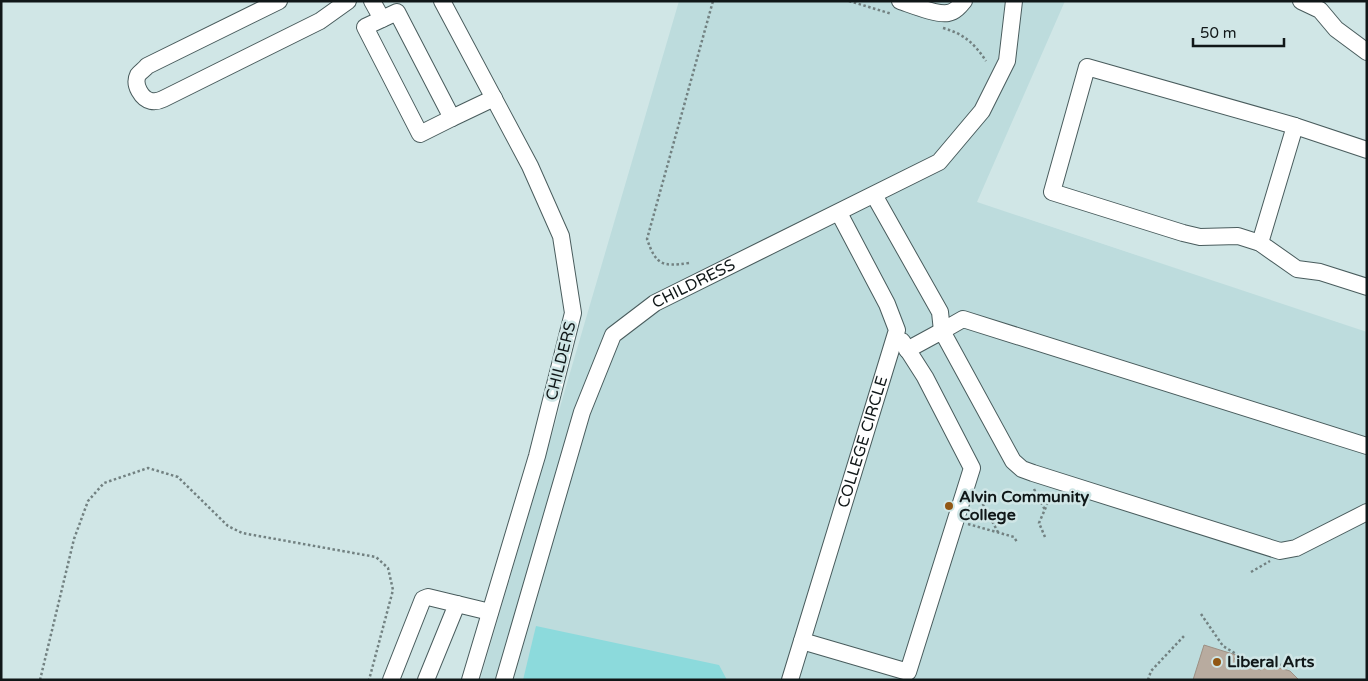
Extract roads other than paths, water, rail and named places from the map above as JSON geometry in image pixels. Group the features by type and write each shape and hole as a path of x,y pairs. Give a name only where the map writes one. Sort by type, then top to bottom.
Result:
{"street":[{"path":"279,1 147,66 138,75 136,84 139,92 146,99 154,102 164,99 320,21 348,1"},
{"path":"372,1 382,19"},
{"name":"CHILDERS","path":"442,1 530,166 561,236 573,313 537,456 470,680"},
{"path":"900,1 936,12 948,13 964,1"},
{"name":"CHILDRESS","path":"504,680 582,412 613,335 656,303 939,162 982,111 1007,61 1014,1"},
{"path":"1301,1 1320,10 1336,29 1367,52"},
{"path":"452,118 397,12 365,27 420,134 494,98"},
{"path":"1367,150 1295,126 1087,67 1052,192 1182,233 1200,237 1238,236 1260,243 1297,269 1320,272 1367,287"},
{"path":"1260,243 1295,126"},
{"path":"874,195 940,312 942,330 1013,462 1022,469 1280,550 1296,548 1367,512"},
{"path":"802,641 908,672 972,468 925,377 907,350 887,304 839,213"},
{"path":"907,350 964,319 1367,446"},
{"name":"COLLEGE CIRCLE","path":"790,680 897,330"},
{"path":"391,680 423,599 428,597 490,612"},
{"path":"426,680 457,604"}],"place":[{"name":"Alvin Community College","path":"949,506"},
{"name":"Liberal Arts","path":"1217,662"}]}
